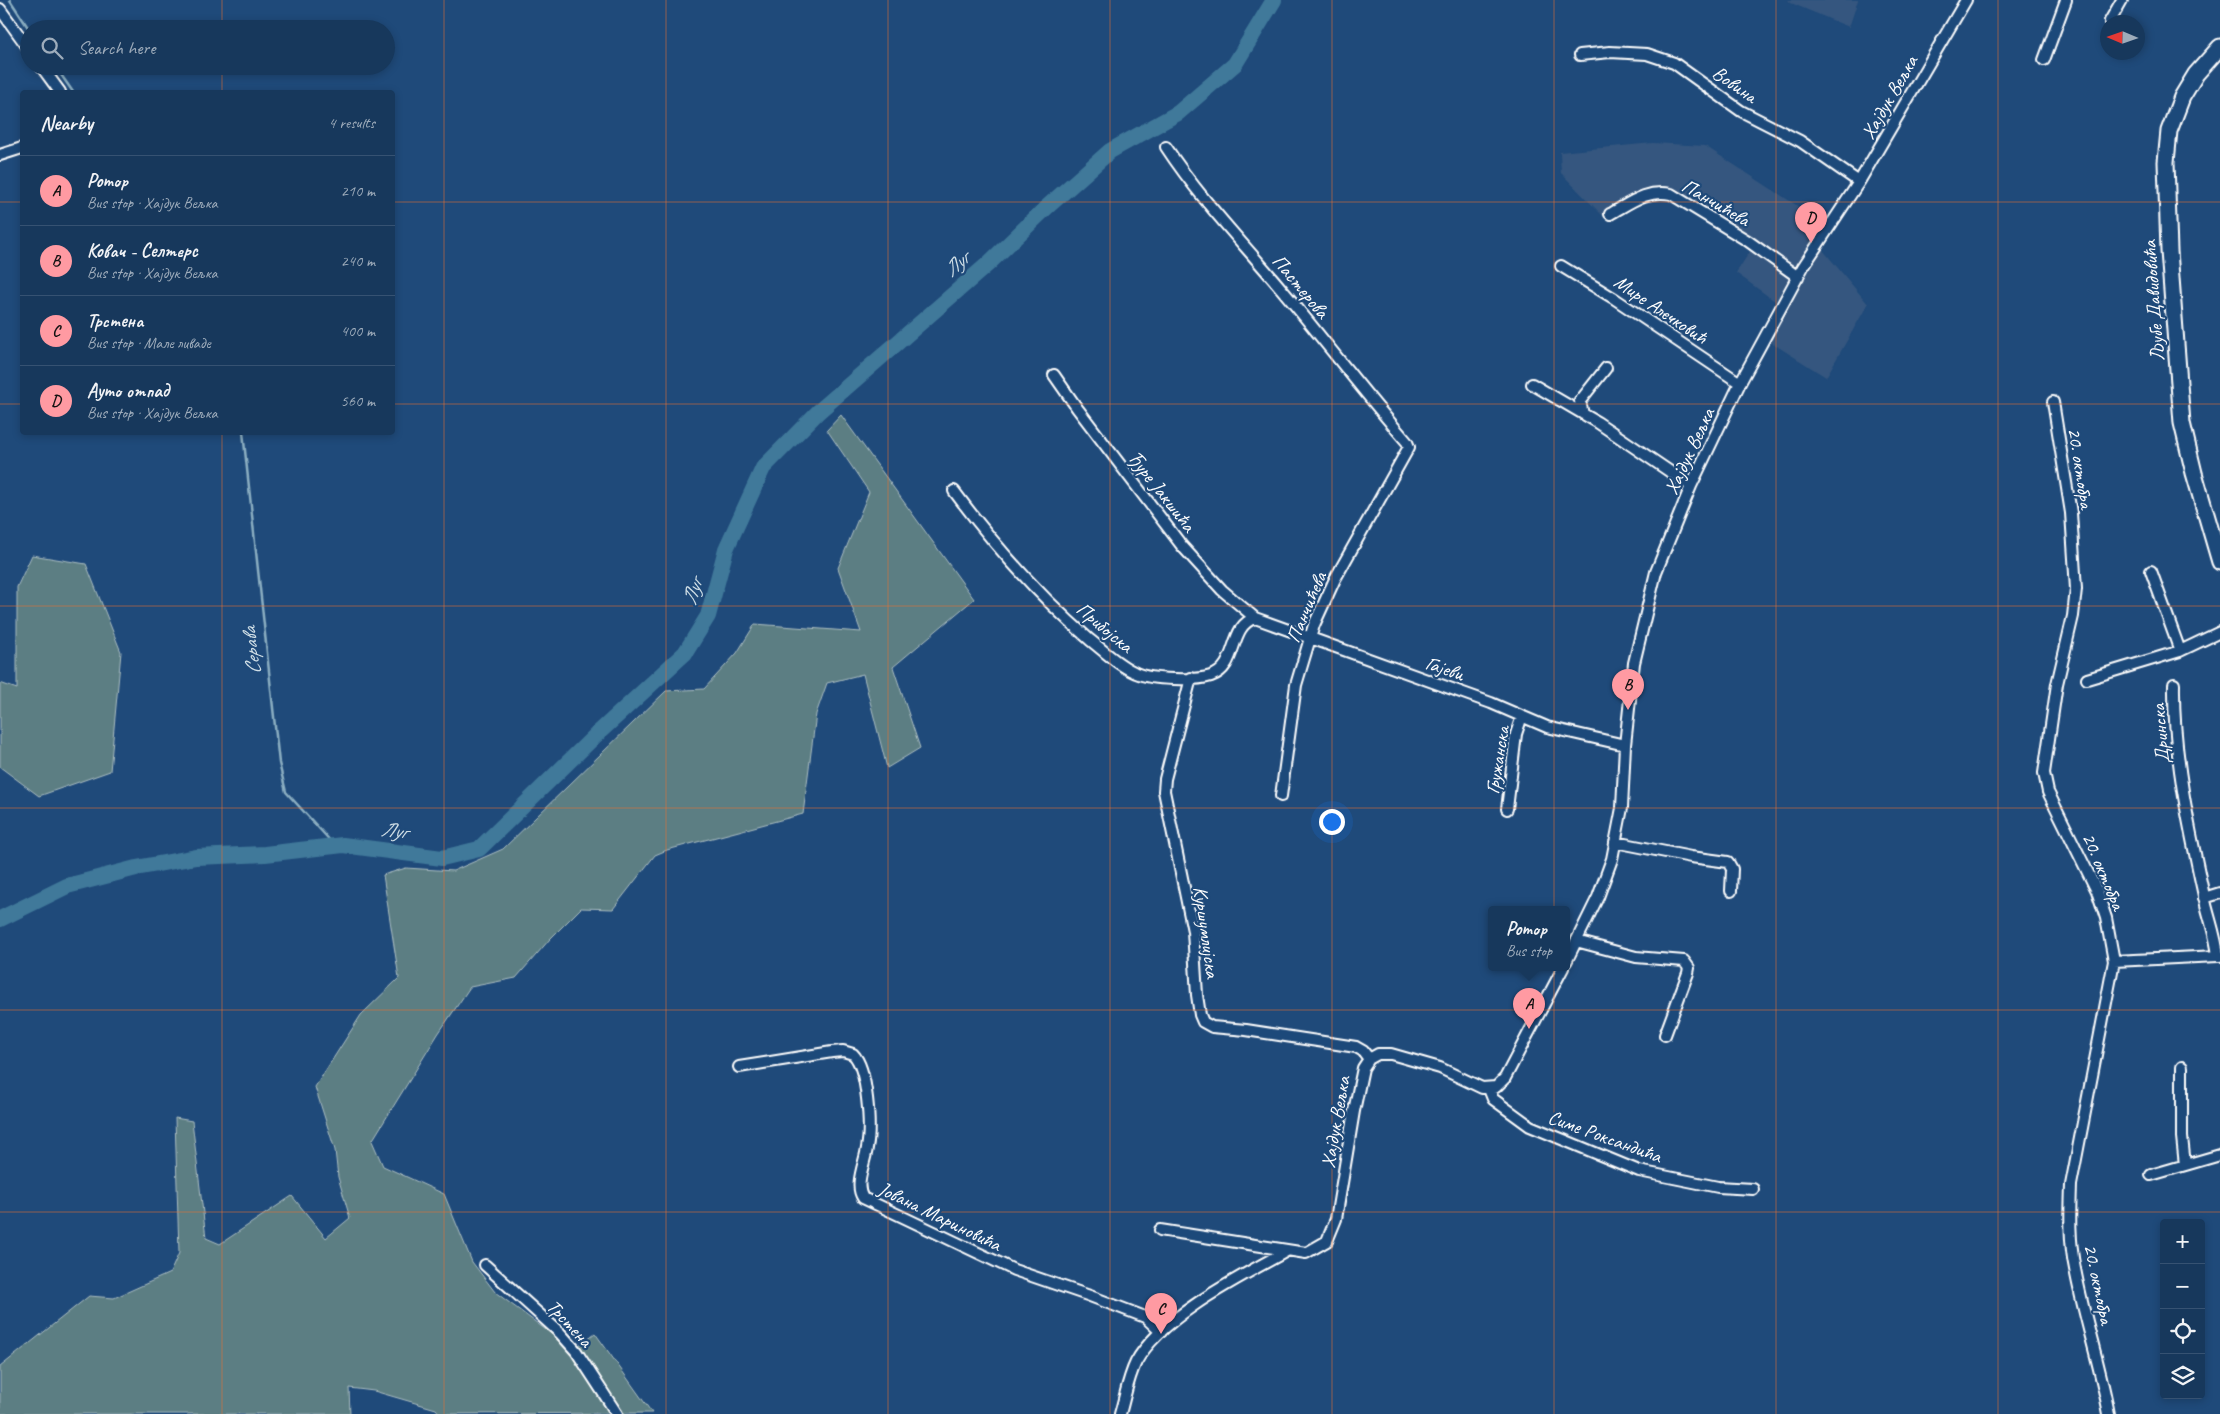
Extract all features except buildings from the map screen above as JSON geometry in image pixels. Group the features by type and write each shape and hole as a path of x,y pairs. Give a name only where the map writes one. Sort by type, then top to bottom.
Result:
{"main road":[{"name":"Љубе Давидовића","path":"2220,47 2191,80 2180,102 2168,131 2166,162 2182,423 2194,473 2220,562"}],"street":[{"name":"Хајдук Вељка","path":"1570,954 1598,897 1612,859 1622,808 1625,745 1634,663 1656,572 1691,486 1740,383 1798,276 1859,182 1966,0"},
{"path":"2044,60 2066,0"},
{"path":"2113,15 2122,0"},
{"path":"0,9 20,37"},
{"name":"Вовина","path":"1580,55 1610,52 1647,54 1674,62 1741,111 1800,141 1859,182"},
{"path":"48,75 59,90"},
{"name":"Пастерова","path":"1166,147 1206,202 1303,315 1370,400 1407,442 1409,447"},
{"path":"0,155 20,149"},
{"name":"Панчићева","path":"1610,214 1647,194 1658,192 1671,194 1748,241 1798,276"},
{"name":"Мире Алечковић","path":"1561,266 1615,299 1740,383"},
{"path":"1583,414 1580,401 1606,368"},
{"name":"Ђуре Јакшића","path":"1054,375 1082,416 1182,546 1222,590 1255,618"},
{"path":"1532,384 1583,414 1691,486"},
{"name":"20. октобра","path":"2053,402 2072,513 2076,589 2073,616 2056,684 2044,773 2048,792 2097,891 2106,918 2114,961 2072,1185 2070,1220 2075,1268 2102,1376 2109,1414"},
{"name":"Панчићева","path":"1281,796 1296,685 1317,618 1335,579 1409,447"},
{"name":"Прибојска","path":"954,491 1000,549 1032,585 1108,654 1139,674 1191,678 1210,676 1225,668 1242,628 1246,622 1255,618"},
{"path":"2150,571 2180,651"},
{"name":"Гајеви","path":"1255,618 1311,640 1491,702 1547,727 1625,745"},
{"path":"2087,679 2180,651 2220,632"},
{"name":"Куршумлијска","path":"1191,678 1165,780 1164,791 1193,931 1197,995 1201,1019 1212,1027 1246,1030 1356,1047 1363,1051 1368,1059"},
{"name":"Дринска","path":"2174,684 2173,719 2178,757 2204,898 2219,956"},
{"name":"Гружанска","path":"1507,809 1516,734 1522,716"},
{"path":"1615,842 1691,857 1728,862 1732,868 1731,891"},
{"path":"2204,898 2220,893"},
{"path":"1576,941 1636,957 1684,961 1689,968 1688,972 1665,1035"},
{"path":"2114,961 2219,956"},
{"path":"1489,1089 1496,1087 1505,1078 1561,971"},
{"name":"Јована Мариновића","path":"740,1067 832,1052 843,1051 853,1054 860,1063 869,1115 868,1148 860,1181 863,1198 1014,1270 1145,1317 1161,1332"},
{"name":"Хајдук Вељка","path":"1160,1230 1287,1251 1306,1252 1316,1248 1327,1242 1336,1220 1363,1068 1368,1059 1378,1054 1391,1054 1440,1068 1482,1088 1489,1089"},
{"path":"2182,1067 2182,1137 2185,1166"},
{"name":"Симе Роксандића","path":"1489,1089 1494,1099 1530,1126 1630,1167 1718,1187 1753,1189"},
{"path":"2151,1175 2220,1155"},
{"name":"Хајдук Вељка","path":"1120,1414 1137,1361 1161,1332 1219,1289 1287,1251"},
{"name":"Трстена","path":"485,1266 560,1333 576,1351 617,1414"}],"shaded area":[{"path":"1788,0 1858,0 1849,27 1791,3"},
{"path":"1653,143 1705,146 1827,225 1796,269 1673,189 1655,189 1643,193 1603,216 1561,173 1560,152"},
{"path":"1753,247 1794,277 1779,304 1736,273"},
{"path":"1822,249 1868,304 1826,377 1769,341"}],"green space":[{"path":"841,415 974,599 893,667 920,748 887,768 863,674 827,683 816,714 803,814 667,850 655,855 613,909 581,908 550,939 516,978 470,987 438,1034 372,1141 383,1166 444,1194 472,1262 495,1292 573,1350 595,1333 652,1413 440,1414 436,1409 374,1391 349,1388 350,1414 0,1414 0,1367 89,1296 114,1298 170,1273 179,1253 175,1118 192,1121 206,1238 220,1244 292,1196 326,1238 350,1218 338,1177 335,1150 315,1087 361,1015 399,978 383,875 406,868 453,871 503,849 666,691 704,689 737,653 755,624 861,632 838,568 869,492 827,430"},
{"path":"32,555 86,564 121,652 110,771 39,796 0,767 0,683 17,689 17,587"}],"waterway":[{"name":"Серава","path":"10,0 23,20"},
{"name":"Луг","path":"0,919 67,886 136,868 196,857 265,854 343,845 442,858 479,849 596,735 685,653 708,616 726,549 763,468 818,412 988,264 1047,207 1110,151 1178,113 1235,64 1274,0"},
{"name":"Серава","path":"61,75 72,90"},
{"name":"Серава","path":"243,435 279,763 286,792 335,846"}],"place":[{"name":"Ауто отпад","path":"1811,243"},
{"name":"Ковач - Селтерс","path":"1628,710"},
{"name":"Ротор","path":"1529,1029"},
{"name":"Трстена","path":"1161,1334"}]}
